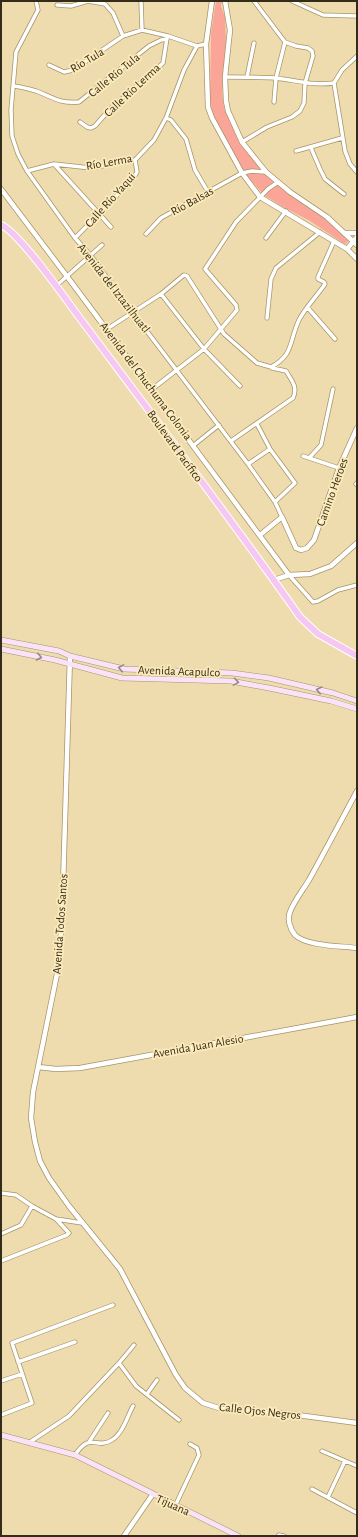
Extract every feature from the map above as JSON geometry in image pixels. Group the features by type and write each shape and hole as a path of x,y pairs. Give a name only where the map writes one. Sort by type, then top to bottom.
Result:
{"main road":[{"name":"Boulevard Pacífico","path":"1,225 6,227 18,238 56,286 300,617 318,634 357,656"},
{"name":"Avenida Acapulco","path":"1,640 59,651 70,656 124,669 232,673 269,678 333,693 357,701"},
{"name":"Avenida Acapulco","path":"1,649 48,658 122,678 231,681 331,701 357,709"},
{"path":"1,1435 75,1455 153,1494"},
{"name":"Tijuana","path":"153,1494 176,1504 238,1536"}],"street":[{"name":"Avenida del Iztazilhuatl","path":"36,1 38,10 16,52 11,110 12,136 18,154 27,171 75,238 91,256 248,464 275,502 296,548 301,550"},
{"path":"57,4 71,6 88,1 105,4 113,13 123,36"},
{"path":"141,1 142,30 197,46 206,44"},
{"path":"212,1 206,44 208,107 212,118 242,173 260,197 348,248 357,259"},
{"path":"225,1 230,30 225,77 226,101 228,111 242,142 266,172 290,192 328,217 355,239 357,245"},
{"path":"242,142 267,127 292,117 300,111 304,103 305,83 313,56 312,51 308,48 285,42 254,1"},
{"path":"292,1 323,15 357,16"},
{"name":"Río Tula","path":"49,65 64,72 73,70 123,36 142,30"},
{"name":"Calle Río Tula","path":"14,86 37,91 60,102 79,102 150,46 168,37"},
{"name":"Calle Río Lerma","path":"80,122 87,127 91,128 95,126 109,110 152,74 162,63 168,37"},
{"path":"274,102 276,78 285,42"},
{"path":"247,77 254,43"},
{"name":"Río Lerma","path":"27,171 60,163 91,168 135,160 154,140 166,118 184,70 197,46"},
{"path":"357,56 342,70 334,83 345,151 350,164 357,172"},
{"path":"225,77 276,78 305,83 334,83"},
{"path":"166,118 171,120 186,139 195,170 208,192"},
{"path":"296,152 342,138"},
{"path":"311,148 325,179 344,194"},
{"name":"Calle Río Yaqui","path":"75,238 133,179 137,172 135,160"},
{"path":"54,164 111,227"},
{"path":"242,173 252,171 266,172"},
{"name":"Río Balsas","path":"146,234 161,218 242,173"},
{"path":"151,390 204,349 237,310 236,306 205,269 236,222 268,189 278,182"},
{"name":"Avenida del Chuchuma Colonia","path":"1,189 107,329 151,390 194,445 289,575"},
{"path":"266,238 286,211"},
{"path":"267,318 271,279 276,268 320,232"},
{"path":"346,233 357,233"},
{"path":"348,248 355,239"},
{"path":"271,367 281,362 287,353 299,320 325,284 318,279 318,277 334,241"},
{"path":"56,286 102,245"},
{"path":"107,329 161,294 181,276 187,276 222,328 224,334 257,363 286,371 295,386 296,393 293,398 231,441"},
{"path":"161,294 204,349 240,386"},
{"path":"308,308 335,339"},
{"path":"310,457 321,445 333,389"},
{"path":"257,424 270,449 295,483 275,502"},
{"path":"194,445 219,425"},
{"name":"Camino Heroes","path":"301,550 307,548 314,540 339,468 357,428"},
{"path":"248,464 270,449"},
{"path":"303,456 310,457 339,468"},
{"path":"260,535 282,518"},
{"path":"274,580 289,575 310,574 330,566 357,543"},
{"path":"289,575 313,602 318,601 338,590 357,585"},
{"name":"Avenida Todos Santos","path":"70,656 62,920 58,969 33,1092 31,1118 39,1155 49,1178 69,1206 84,1223"},
{"path":"357,791 290,912 289,920 290,927 294,934 308,942 357,948"},
{"name":"Avenida Juan Alesio","path":"38,1067 56,1069 80,1068 357,1017"},
{"path":"1,1193 16,1195 32,1206 56,1219 84,1223"},
{"path":"1,1234 21,1225 32,1206"},
{"path":"1,1261 67,1235 68,1233 56,1219"},
{"name":"Calle Ojos Negros","path":"84,1223 120,1269 176,1375 185,1388 203,1403 222,1409 290,1414 357,1423"},
{"path":"1,1415 32,1403 12,1343 113,1305"},
{"path":"18,1362 75,1342"},
{"path":"30,1442 69,1416 134,1345"},
{"path":"119,1363 136,1386 179,1420"},
{"path":"1,1381 22,1374"},
{"path":"147,1394 157,1380"},
{"path":"75,1455 81,1445 89,1442 101,1443 110,1441 118,1435 133,1406"},
{"path":"89,1442 108,1413"},
{"path":"176,1504 199,1455 197,1448 190,1444"},
{"path":"322,1451 357,1466"},
{"path":"328,1497 345,1461"},
{"path":"312,1489 357,1512"},
{"name":"Tijuana","path":"124,1536 153,1494"},
{"path":"278,1536 284,1536"}],"shaded area":[{"path":"216,1 222,1 221,6 225,17 226,42 222,92 224,108 239,143 273,182 316,212 349,239 346,244 310,221 264,195 247,176 233,154 212,112 210,97 211,33"}]}
